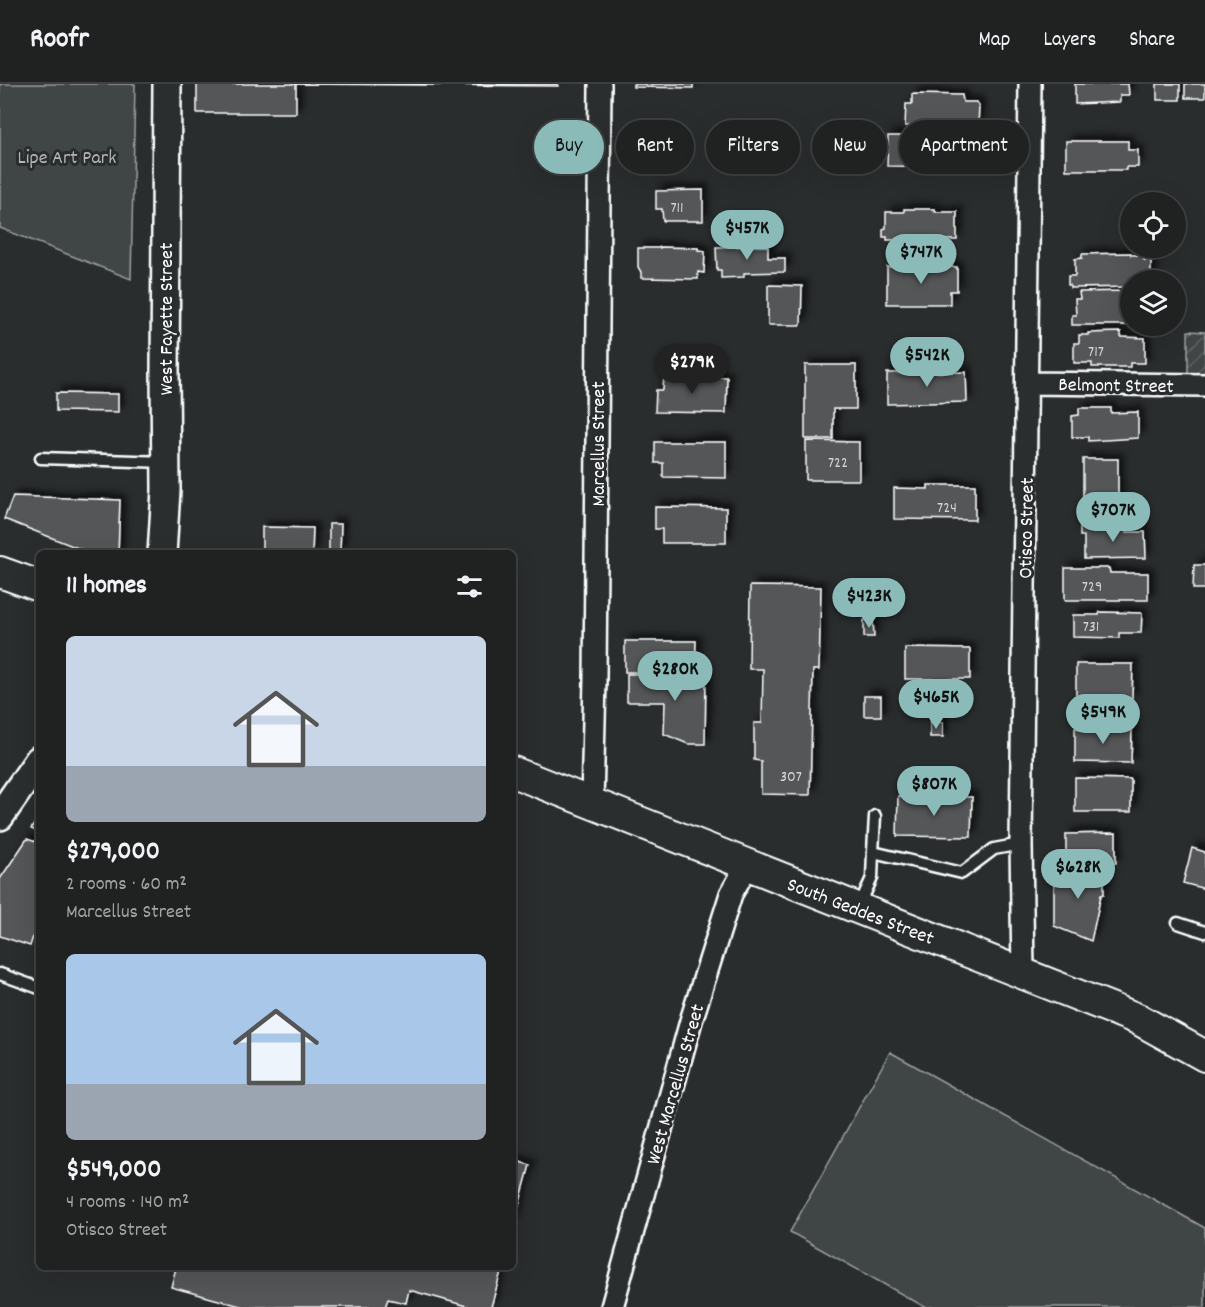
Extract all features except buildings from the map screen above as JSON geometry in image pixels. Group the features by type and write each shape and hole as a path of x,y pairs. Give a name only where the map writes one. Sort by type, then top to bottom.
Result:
{"main road":[{"path":"0,572 36,585"},
{"name":"South Geddes Street","path":"516,773 1138,1018 1205,1056"}],"street":[{"name":"West Fayette Street","path":"162,550 166,462 167,84"},
{"name":"Marcellus Street","path":"592,804 600,84"},
{"name":"Otisco Street","path":"1023,972 1021,844 1030,84"},
{"name":"Belmont Street","path":"1027,383 1205,385"},
{"path":"0,816 36,764"},
{"name":"West Marcellus Street","path":"612,1307 691,1021 731,894 747,866"}],"lane":[{"path":"40,458 166,462"},
{"path":"858,909 872,878 875,816"},
{"path":"873,852 962,873 994,849 1021,844"},
{"path":"1178,923 1205,932"},
{"path":"0,974 36,987"}],"green space":[{"name":"Lipe Art Park","path":"0,84 135,84 131,279 0,228"},
{"path":"1188,331 1205,332 1205,375 1188,375"},
{"path":"890,1052 1205,1228 1205,1307 925,1307 790,1232"}]}
